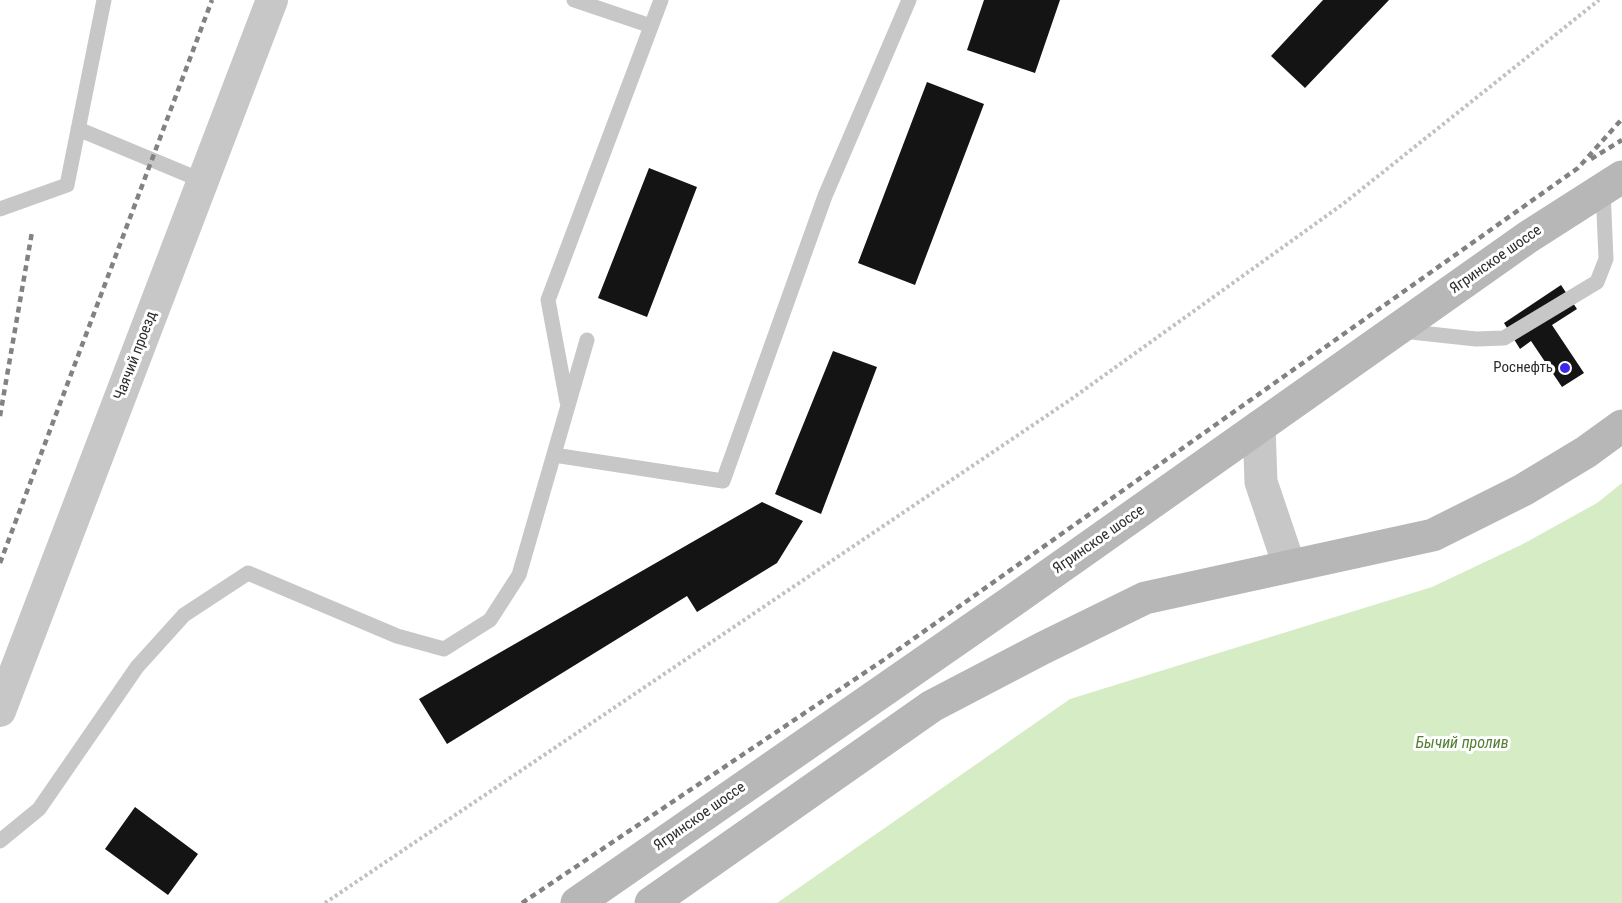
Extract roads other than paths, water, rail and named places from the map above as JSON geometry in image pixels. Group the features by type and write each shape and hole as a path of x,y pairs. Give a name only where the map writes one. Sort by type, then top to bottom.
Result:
{"main road":[{"name":"Ягринское шоссе","path":"577,903 1528,237 1613,183"},
{"path":"651,903 932,706 1145,598 1433,535 1523,490 1586,452 1622,426"}],"street":[{"name":"Чаячий проезд","path":"0,711 272,0"},
{"path":"1259,427 1261,482 1289,565"}],"lane":[{"path":"0,209 67,185 104,0"},
{"path":"574,0 651,26"},
{"path":"568,405 548,300 661,0"},
{"path":"554,455 723,481 825,196 909,0"},
{"path":"78,129 202,182"},
{"path":"1396,330 1476,339 1504,338 1597,282 1606,259 1613,183"},
{"path":"0,841 39,809 136,667 183,615 248,573 398,636 444,650 490,620 519,575 587,340"}],"water":[{"name":"Бычий пролив","path":"1622,483 1622,903 777,903 1070,699 1432,587 1523,544 1597,503"}],"railway":[{"path":"0,563 212,0"},
{"path":"522,903 885,659 1578,168 1622,119"},
{"path":"1591,159 1622,140"},
{"path":"0,416 32,232"}],"place":[{"name":"Роснефть","path":"1565,368"}]}
